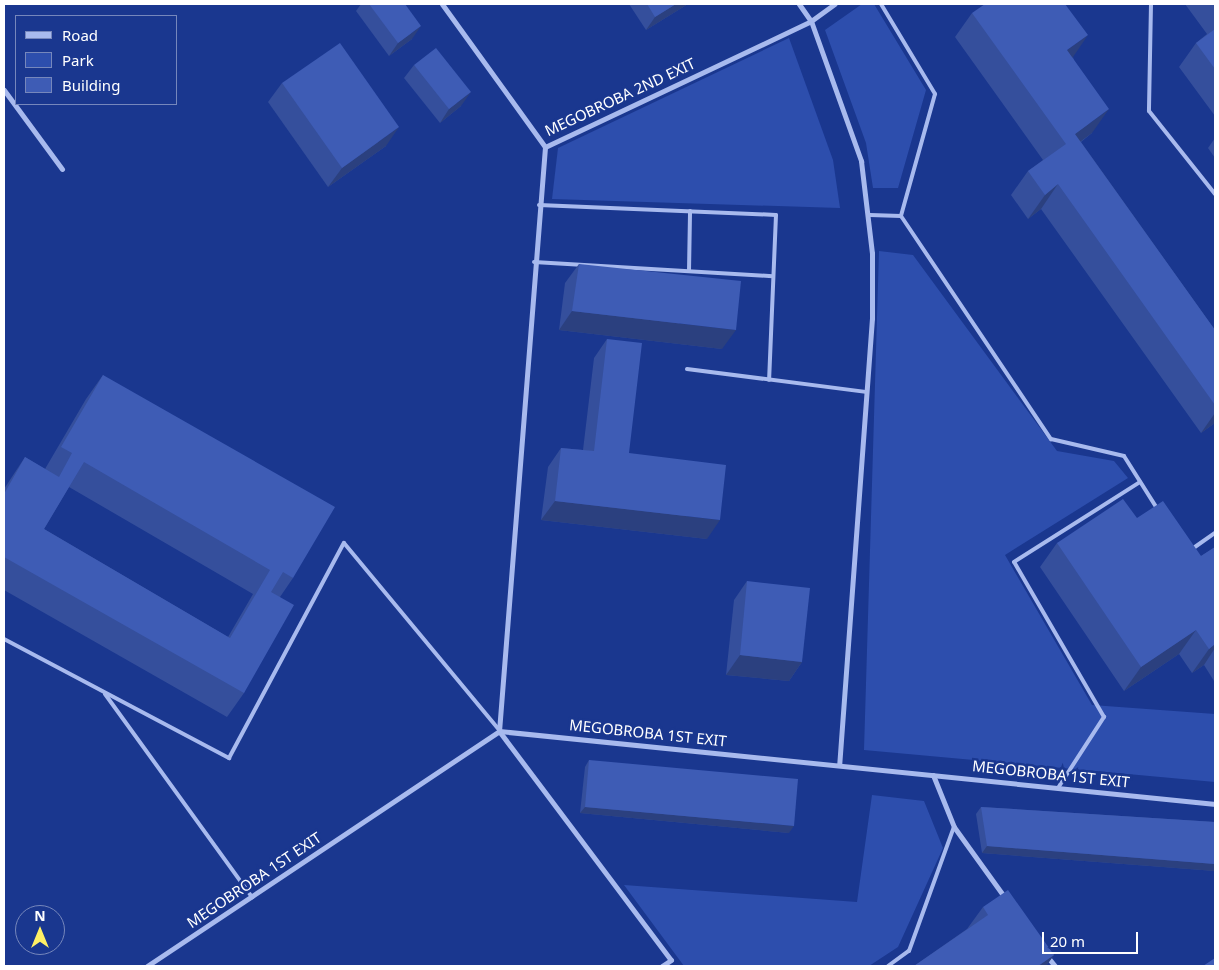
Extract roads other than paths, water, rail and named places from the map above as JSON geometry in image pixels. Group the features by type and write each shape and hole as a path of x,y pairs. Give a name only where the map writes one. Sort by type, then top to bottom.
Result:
{"street":[{"name":"MEGOBROBA 2ND EXIT","path":"442,4 545,147 811,21 834,4"},
{"path":"799,4 811,21 861,161 870,215 872,318 839,765"},
{"path":"4,90 62,169"},
{"path":"545,147 538,205 499,731 671,960 662,966"},
{"name":"MEGOBROBA 1ST EXIT","path":"147,966 499,731 1215,804"},
{"path":"933,775 954,827 1010,904"},
{"path":"1044,951 1055,966"}],"lane":[{"path":"881,4 935,94 900,216"},
{"path":"1151,4 1149,111 1215,194"},
{"path":"538,205 776,214 769,380"},
{"path":"689,271 690,211"},
{"path":"870,215 900,216"},
{"path":"900,216 1051,439 1124,456 1161,514"},
{"path":"534,262 773,276"},
{"path":"687,370 866,392"},
{"path":"1058,788 1104,717 1014,562 1140,482"},
{"path":"1186,553 1215,533"},
{"path":"4,639 229,758 344,543 499,731"},
{"path":"104,692 252,897"},
{"path":"888,966 909,951 954,827"}]}
